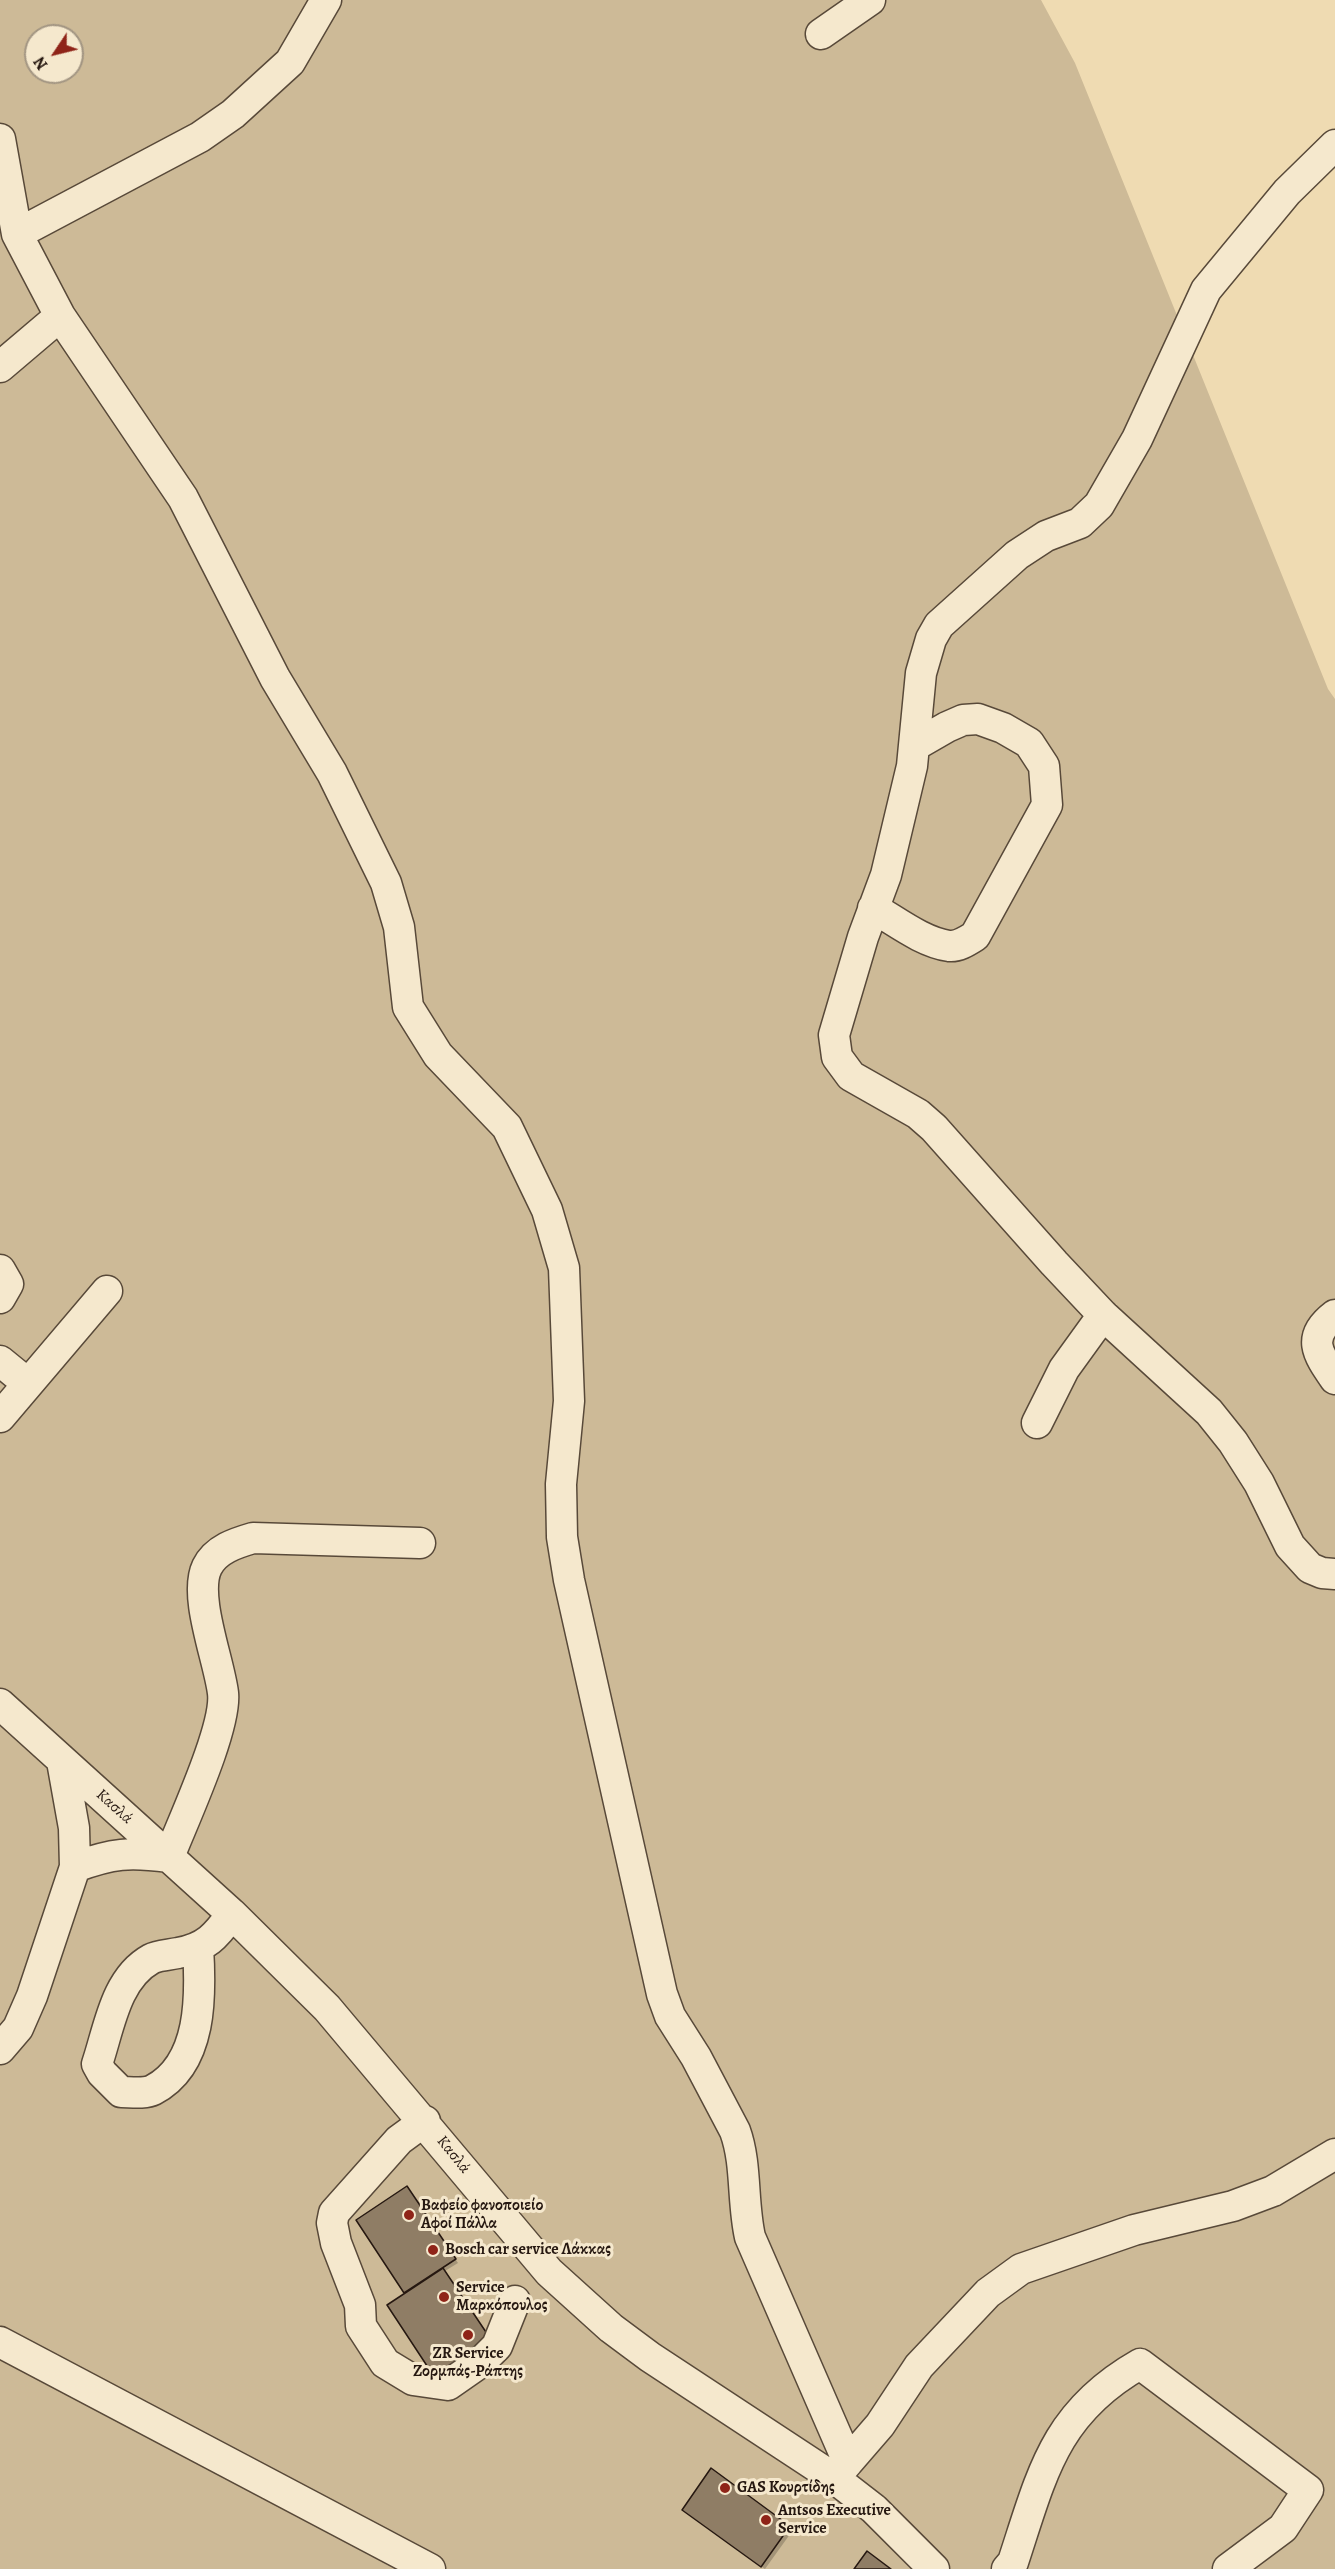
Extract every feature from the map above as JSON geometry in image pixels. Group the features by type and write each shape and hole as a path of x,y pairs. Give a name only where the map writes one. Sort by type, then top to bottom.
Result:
{"street":[{"path":"18,234 200,137 233,114 290,62 326,0"},
{"path":"821,34 870,0"},
{"path":"0,139 18,234 60,316 183,498 275,678 337,784 386,883 399,927 408,1007 438,1055 507,1126 547,1210 564,1268 569,1401 561,1484 562,1537 569,1580 662,1994 670,2016 696,2057 740,2143 746,2218 750,2237 841,2470 880,2426 919,2366 988,2293 1021,2269 1134,2230 1243,2202 1273,2191 1335,2154"},
{"path":"1335,145 1287,192 1206,290 1137,439 1099,505 1080,523 1046,536 1017,555 939,625 925,655 921,673 914,746 886,875 873,908 834,1035 837,1057 850,1076 918,1114 934,1128 1103,1315 1209,1412 1233,1442 1259,1483 1290,1546 1310,1568 1322,1573 1335,1574"},
{"path":"0,367 60,316"},
{"path":"873,908 928,939 950,946 962,944 975,936 1047,805 1044,766 1029,743 1003,728 978,719 963,720 914,746"},
{"path":"0,1270 8,1284 0,1298"},
{"path":"0,1417 107,1291"},
{"path":"1037,1423 1064,1369 1103,1315"},
{"path":"1335,1315 1323,1324 1316,1334 1317,1347 1335,1379"},
{"path":"0,1361 27,1383"},
{"path":"75,1867 107,1855 126,1853 169,1857 219,1730 224,1696 204,1600 207,1567 216,1555 233,1544 253,1538 420,1543"},
{"name":"Κασλά","path":"4,1711 232,1914 327,2008 425,2121 549,2272 611,2328 650,2356 841,2470 874,2510 934,2569"},
{"path":"0,2049 18,2028 32,1996 75,1867 74,1828 62,1761"},
{"path":"198,1947 201,1993 186,2054 170,2077 152,2091 121,2092 102,2073 97,2064 121,1990 138,1968 152,1958 198,1947 213,1940 232,1914"},
{"path":"425,2121 399,2140 334,2213 332,2223 336,2243 360,2304 362,2326 385,2363 413,2380 448,2385 481,2362 497,2346 515,2301"},
{"path":"483,2316 515,2301 549,2272"},
{"path":"0,2342 430,2569"},
{"path":"1007,2569 1013,2562 1036,2486 1059,2438 1074,2415 1105,2386 1140,2364 1308,2490 1283,2528 1228,2569"}],"shaded area":[{"path":"0,0 1041,0 1075,63 1328,689 1335,699 1335,2569 0,2569"}],"building":[{"path":"407,2186 456,2259 404,2293 356,2220"},
{"path":"443,2268 492,2341 435,2378 387,2305"},
{"path":"711,2468 790,2526 761,2567 682,2510"},
{"path":"867,2551 891,2569 854,2569"}],"place":[{"name":"Βαφείο φανοποιείο Αφοί Πάλλα","path":"409,2215"},
{"name":"Bosch car service Λάκκας","path":"433,2250"},
{"name":"Service Μαρκόπουλος","path":"444,2297"},
{"name":"ZR Service Ζορμπάς-Ράπτης","path":"468,2335"},
{"name":"GAS Κουρτίδης","path":"725,2488"},
{"name":"Antsos Executive Service","path":"766,2520"}]}
